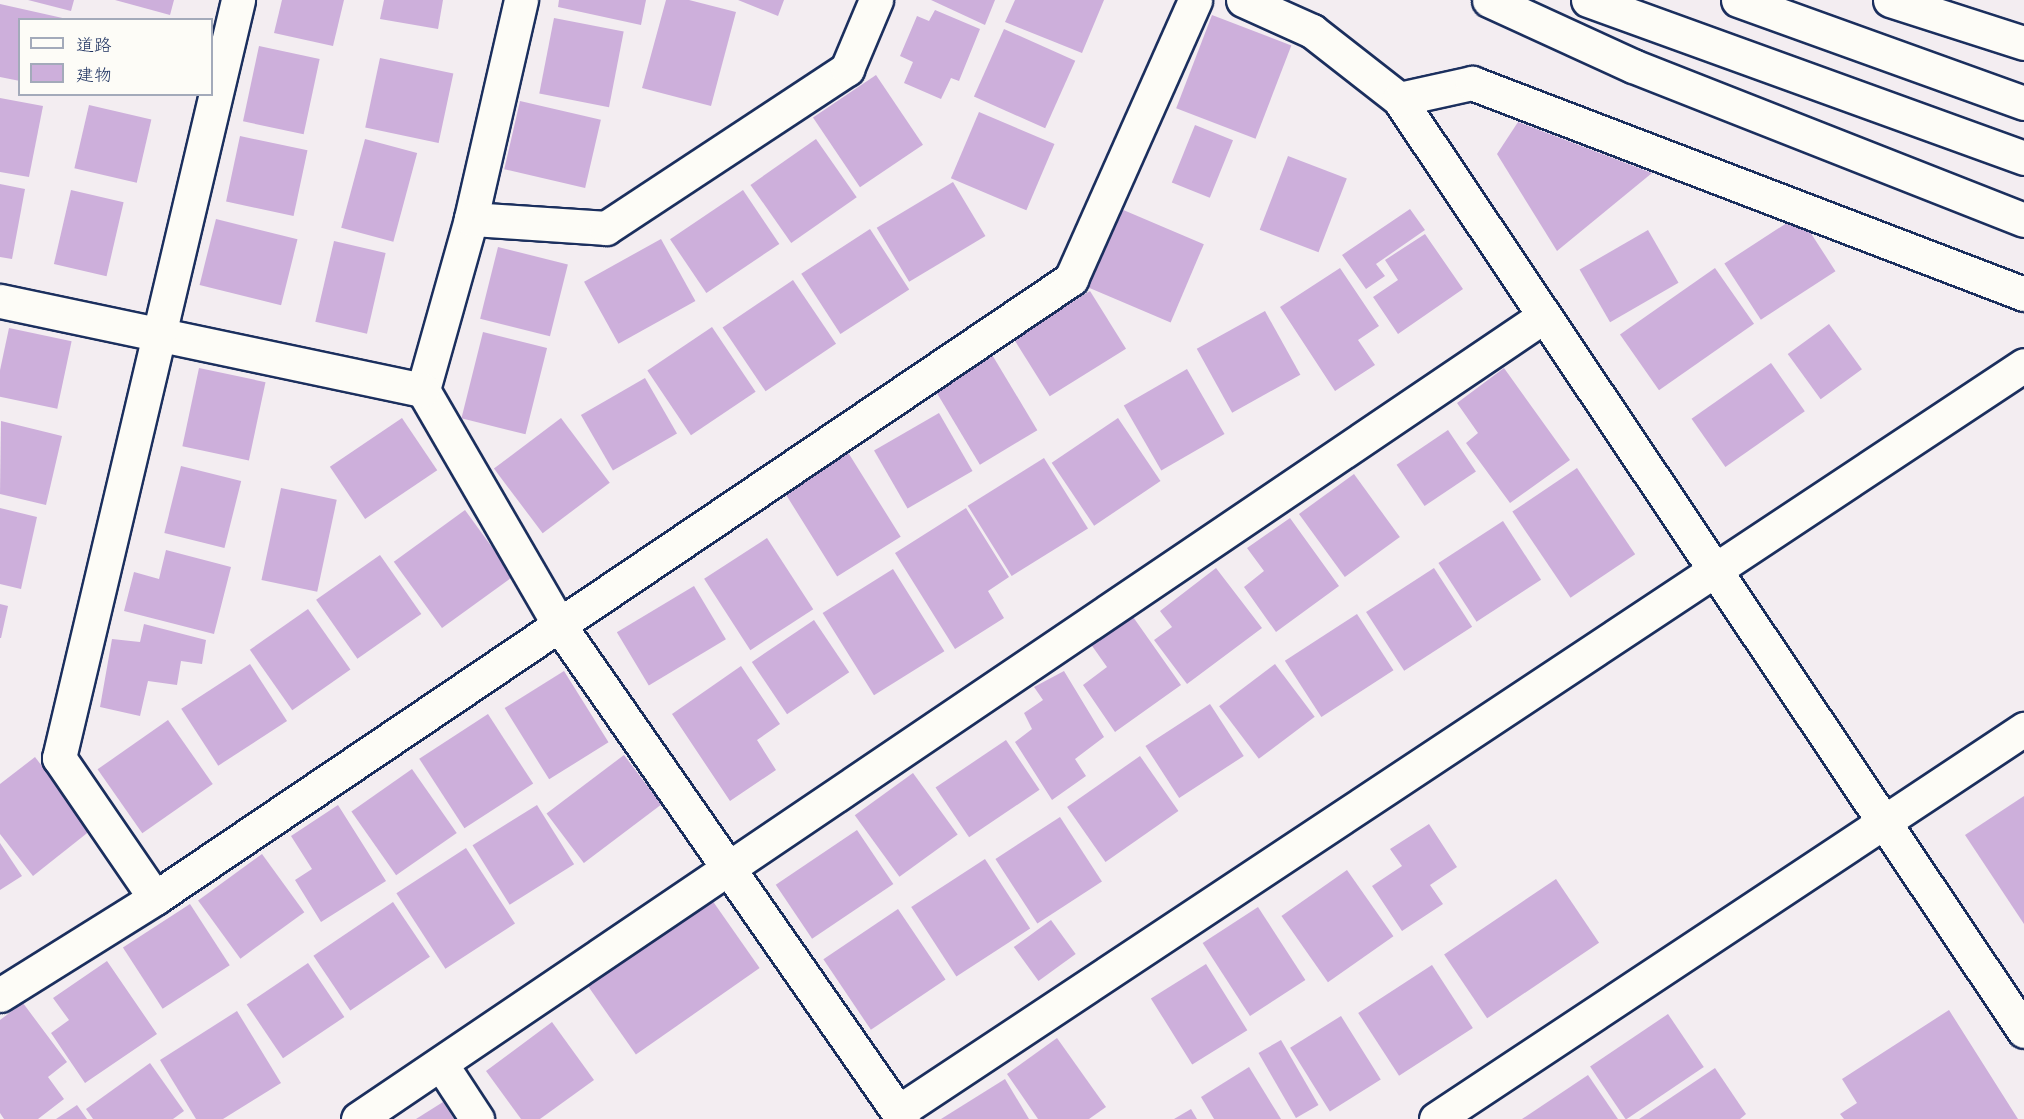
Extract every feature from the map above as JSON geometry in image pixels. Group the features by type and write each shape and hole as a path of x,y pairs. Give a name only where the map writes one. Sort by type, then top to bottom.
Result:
{"street":[{"path":"154,898 59,758 238,0"},
{"path":"521,0 471,219 423,390 559,625 729,866 900,1116 2024,365"},
{"path":"471,219 606,228 847,69 876,0"},
{"path":"0,995 154,898 1071,279 1195,0"},
{"path":"1243,0 1312,31 1399,99 2024,1031"},
{"path":"1489,0 1633,66 2024,220"},
{"path":"1588,0 2024,158"},
{"path":"1738,0 2024,103"},
{"path":"1890,0 2024,44"},
{"path":"1399,99 1472,83 2024,294"},
{"path":"0,300 159,337 423,390"},
{"path":"358,1119 1544,316"},
{"path":"1436,1119 2024,729"},
{"path":"441,1064 477,1119"}],"building":[{"path":"28,0 74,0 71,11"},
{"path":"115,0 174,0 170,15"},
{"path":"282,0 344,0 333,46 274,33"},
{"path":"384,0 443,0 438,29 380,19"},
{"path":"559,0 646,0 641,25 558,7"},
{"path":"666,0 689,0 736,12 711,106 642,88"},
{"path":"738,0 784,0 778,16"},
{"path":"931,0 995,0 985,25"},
{"path":"1015,0 1104,0 1082,53 1005,22"},
{"path":"0,4 63,18 18,18 18,81 0,77"},
{"path":"935,10 980,29 959,81 951,78 941,99 904,83 913,62 900,56 917,16 929,21"},
{"path":"1212,15 1291,45 1256,139 1176,108"},
{"path":"554,18 624,32 609,107 539,94"},
{"path":"1004,29 1075,61 1045,128 974,97"},
{"path":"259,46 320,59 304,134 243,121"},
{"path":"380,58 453,74 439,143 365,127"},
{"path":"876,75 923,145 860,187 813,117"},
{"path":"0,98 43,106 29,177 0,172"},
{"path":"520,101 601,120 585,188 504,169"},
{"path":"89,105 151,119 137,183 74,168"},
{"path":"979,112 1054,144 1026,210 951,178"},
{"path":"1518,122 1652,173 1557,251 1497,154"},
{"path":"1195,125 1233,140 1210,198 1172,182"},
{"path":"240,136 307,150 294,216 226,202"},
{"path":"365,139 417,153 393,242 341,228"},
{"path":"816,139 857,197 791,243 750,185"},
{"path":"1288,156 1347,179 1319,252 1260,230"},
{"path":"953,182 985,236 909,282 877,228"},
{"path":"0,184 25,189 12,259 0,257"},
{"path":"71,190 124,202 107,276 54,264"},
{"path":"743,190 779,244 706,293 670,239"},
{"path":"1121,209 1204,244 1171,322 1088,287"},
{"path":"1410,209 1425,230 1376,264 1385,276 1366,289 1342,255"},
{"path":"1799,215 1835,271 1761,320 1724,263"},
{"path":"216,219 298,239 281,305 200,285"},
{"path":"870,229 909,289 840,334 801,274"},
{"path":"1648,230 1678,283 1610,322 1580,270"},
{"path":"1425,234 1463,289 1398,334 1373,297 1398,280 1385,260"},
{"path":"661,239 695,301 618,344 584,282"},
{"path":"334,241 386,253 367,334 315,322"},
{"path":"498,247 568,264 550,336 480,319"},
{"path":"1340,268 1379,326 1358,340 1375,365 1335,391 1280,307"},
{"path":"1715,268 1754,324 1659,390 1620,335"},
{"path":"793,280 836,344 766,391 723,328"},
{"path":"1090,291 1126,349 1050,396 1014,339"},
{"path":"1265,311 1300,375 1232,413 1197,349"},
{"path":"1829,324 1862,369 1821,399 1788,354"},
{"path":"712,327 756,392 691,435 647,371"},
{"path":"9,328 72,341 57,409 0,397 0,370"},
{"path":"483,332 547,348 526,434 461,418"},
{"path":"991,353 1037,430 980,465 934,388"},
{"path":"1771,363 1805,411 1725,467 1692,419"},
{"path":"199,368 266,382 249,460 182,446"},
{"path":"1504,368 1570,460 1510,503 1466,443 1478,433 1457,403"},
{"path":"1187,369 1224,434 1161,470 1124,406"},
{"path":"645,378 677,433 613,470 581,415"},
{"path":"939,413 972,471 908,509 874,450"},
{"path":"402,418 437,470 365,519 330,467"},
{"path":"561,418 610,483 543,533 494,469"},
{"path":"1118,418 1160,481 1094,526 1052,463"},
{"path":"1,421 62,436 46,505 0,494"},
{"path":"1448,430 1476,471 1425,506 1397,465"},
{"path":"844,446 901,537 837,576 780,486"},
{"path":"1044,458 1088,528 1012,576 968,506"},
{"path":"181,466 241,481 224,548 164,533"},
{"path":"1577,468 1635,554 1570,598 1512,512"},
{"path":"1354,474 1400,537 1345,577 1299,514"},
{"path":"281,488 337,500 317,592 261,580"},
{"path":"0,508 37,517 21,589 0,584"},
{"path":"966,508 1009,577 988,591 1004,618 955,649 895,553"},
{"path":"465,510 513,576 442,628 394,562"},
{"path":"1290,518 1339,586 1276,632 1244,587 1264,571 1247,548"},
{"path":"1503,521 1541,580 1477,622 1438,563"},
{"path":"767,538 813,609 750,650 704,579"},
{"path":"166,550 231,567 214,634 124,611 134,572 159,579"},
{"path":"380,555 421,614 357,659 316,600"},
{"path":"1216,568 1262,628 1187,684 1154,640 1172,627 1160,611"},
{"path":"1434,568 1472,627 1404,671 1366,612"},
{"path":"893,569 944,651 874,695 823,613"},
{"path":"694,586 726,639 649,685 617,632"},
{"path":"0,604 8,606 1,638 0,638"},
{"path":"308,609 350,670 292,710 250,650"},
{"path":"1131,614 1181,685 1115,732 1083,685 1107,667 1090,643"},
{"path":"1357,614 1393,670 1321,717 1285,661"},
{"path":"814,620 849,672 787,714 752,662"},
{"path":"144,624 206,640 202,664 181,661 177,685 148,681 140,716 100,707 112,639 140,642"},
{"path":"250,664 287,721 218,766 181,709"},
{"path":"1275,664 1315,717 1259,759 1219,706"},
{"path":"741,666 780,724 757,740 776,770 730,801 672,714"},
{"path":"564,671 609,742 549,779 505,708"},
{"path":"1064,671 1104,737 1075,759 1086,776 1052,800 1015,742 1032,729 1024,713 1043,700 1034,687"},
{"path":"1210,704 1244,756 1179,798 1145,746"},
{"path":"488,714 533,784 464,828 419,759"},
{"path":"168,720 213,784 142,833 98,769"},
{"path":"1006,740 1040,790 969,837 936,788"},
{"path":"624,755 661,805 584,863 547,813"},
{"path":"1140,756 1178,811 1106,862 1067,807"},
{"path":"35,757 91,830 33,876 0,834 0,784"},
{"path":"412,769 457,833 396,875 351,811"},
{"path":"913,773 958,834 899,877 855,815"},
{"path":"2024,796 2024,924 1965,835"},
{"path":"338,805 386,881 321,922 295,880 312,869 291,836"},
{"path":"537,805 574,864 510,905 473,845"},
{"path":"1060,817 1102,882 1037,924 995,859"},
{"path":"1429,824 1457,867 1430,885 1443,904 1402,931 1372,886 1402,866 1390,849"},
{"path":"857,830 893,884 812,939 776,885"},
{"path":"0,843 22,876 0,890"},
{"path":"466,848 515,923 445,969 396,893"},
{"path":"262,854 304,912 240,959 198,900"},
{"path":"985,859 1030,929 956,977 911,907"},
{"path":"1347,870 1393,936 1328,982 1281,916"},
{"path":"1556,879 1599,943 1487,1018 1444,954"},
{"path":"712,900 760,968 636,1055 588,987"},
{"path":"393,902 430,957 350,1010 313,956"},
{"path":"190,904 230,965 163,1009 123,948"},
{"path":"1258,907 1305,980 1250,1016 1203,943"},
{"path":"898,909 946,979 871,1030 823,959"},
{"path":"1051,920 1076,954 1038,981 1014,947"},
{"path":"107,961 157,1034 85,1083 51,1033 69,1020 53,998"},
{"path":"308,963 344,1017 283,1058 247,1004"},
{"path":"1206,964 1247,1030 1192,1065 1151,998"},
{"path":"1432,965 1473,1028 1399,1076 1358,1013"},
{"path":"23,1003 67,1062 48,1077 64,1099 38,1119 4,1119 0,1113 0,1020"},
{"path":"1949,1010 2018,1119 1844,1119 1840,1114 1857,1103 1842,1079"},
{"path":"237,1011 281,1083 223,1119 196,1119 160,1060"},
{"path":"1668,1014 1704,1067 1625,1119 1590,1067"},
{"path":"1341,1016 1381,1080 1330,1111 1290,1048"},
{"path":"552,1022 594,1080 540,1119 521,1119 486,1071"},
{"path":"1057,1038 1106,1107 1089,1119 1038,1119 1007,1074"},
{"path":"1281,1040 1318,1105 1296,1118 1258,1053"},
{"path":"150,1063 184,1111 173,1119 93,1119 86,1109"},
{"path":"1249,1067 1281,1119 1214,1119 1201,1097"},
{"path":"1715,1068 1746,1114 1740,1119 1639,1119"},
{"path":"1588,1075 1618,1119 1522,1119"},
{"path":"1005,1079 1029,1119 941,1119"},
{"path":"443,1102 454,1119 416,1119"},
{"path":"77,1105 87,1119 56,1119"},
{"path":"1191,1109 1197,1119 1174,1119"}]}
